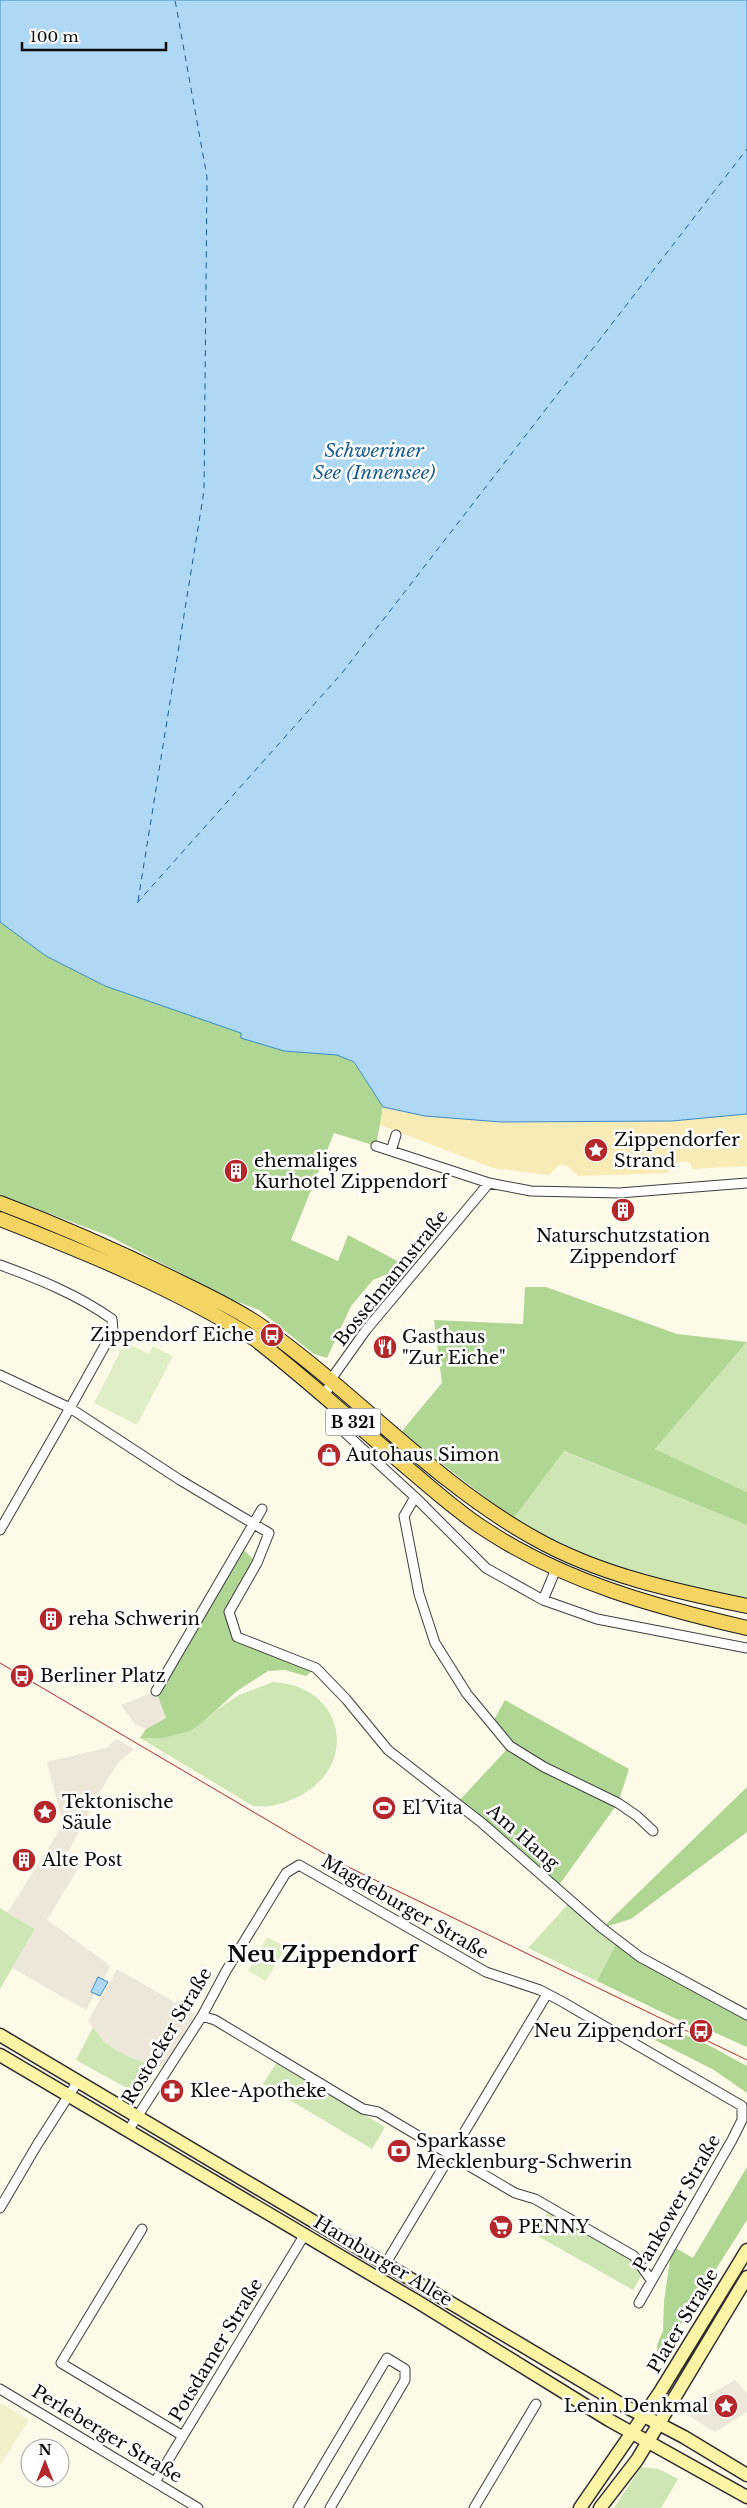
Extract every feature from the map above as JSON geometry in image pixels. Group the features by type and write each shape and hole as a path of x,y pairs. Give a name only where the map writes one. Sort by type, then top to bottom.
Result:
{"main road":[{"name":"B 321","path":"0,1204 110,1246 236,1310 262,1327 476,1500 534,1538 560,1552 665,1588 747,1606"},
{"name":"B 321","path":"0,1219 103,1260 231,1324 278,1356 324,1398 462,1514 510,1545 556,1570 668,1610 747,1628"}],"street":[{"path":"391,1151 396,1135"},
{"path":"376,1146 489,1183 530,1191 583,1193 747,1183"},
{"name":"Bosselmannstraße","path":"324,1398 330,1382 366,1330 489,1183"},
{"path":"0,1265 37,1278 93,1306 112,1319 113,1331 0,1530"},
{"path":"0,1375 70,1408 180,1480 253,1524"},
{"path":"342,1430 415,1497 486,1568 543,1600 597,1619 747,1648"},
{"path":"415,1497 404,1516 419,1594 435,1643 466,1694 510,1746 544,1767 618,1803 637,1816 653,1831"},
{"path":"156,1691 262,1509"},
{"name":"Am Hang","path":"253,1524 268,1533 257,1563 229,1612 237,1637 316,1668 346,1699 388,1750 457,1803 602,1928 640,1957 747,2014"},
{"path":"543,1600 556,1570"},
{"name":"Magdeburger Straße","path":"266,1907 286,1873 298,1865 486,1972 547,1994 742,2106 742,2120"},
{"name":"Rostocker Straße","path":"128,2131 202,2016 226,1971 266,1907"},
{"path":"377,2278 547,1994"},
{"path":"202,2016 215,2020 363,2109 378,2112 515,2192 535,2199 634,2256 651,2280"},
{"name":"Hamburger Allee","path":"0,2035 385,2265 747,2475"},
{"name":"Hamburger Allee","path":"0,2055 305,2234 632,2432 747,2497"},
{"path":"0,2208 78,2081"},
{"name":"Pankower Straße","path":"639,2303 742,2120"},
{"path":"142,2229 61,2363 183,2436"},
{"name":"Potsdamer Straße","path":"155,2482 305,2234"},
{"name":"Plater Straße","path":"580,2508 644,2416 747,2250"},
{"name":"Plater Straße","path":"600,2508 649,2442 747,2277"},
{"path":"298,2508 387,2358 405,2369 405,2380 330,2508"},
{"name":"Perleberger Straße","path":"0,2389 198,2508"},
{"path":"474,2508 536,2404"}],"shaded area":[{"path":"156,1691 166,1718 146,1729 135,1724 121,1705"},
{"name":"Berliner Platz","path":"116,1739 134,1749 119,1762 108,1778 68,1852 82,1862 47,1920 111,1966 86,2010 12,1968 35,1929 7,1913 63,1825 47,1762 106,1748"},
{"path":"117,1969 195,2014 165,2068 131,2058 105,2043 88,2021"},
{"path":"735,2380 747,2393 747,2412 715,2432 681,2411"},
{"path":"0,2403 29,2420 0,2465"}],"green space":[{"path":"0,922 46,956 105,986 241,1033 241,1038 284,1051 338,1055 354,1063 383,1107 376,1146 334,1133 291,1240 338,1261 348,1235 407,1266 373,1280 351,1306 327,1358 314,1354 259,1310 230,1299 109,1236 0,1195"},
{"path":"525,1287 546,1287 677,1334 747,1342 655,1449 747,1492 747,1525 564,1451 513,1519 401,1432 442,1383 434,1320 523,1324"},
{"path":"125,1342 149,1354 153,1346 173,1356 137,1425 94,1403"},
{"path":"747,1342 747,1492 655,1449"},
{"path":"563,1451 747,1525 747,1600 631,1572 586,1556 557,1543 513,1519"},
{"path":"240,1546 257,1563 229,1612 237,1637 316,1668 306,1676 285,1670 268,1671 237,1691 203,1722 190,1731 162,1738 140,1738 146,1729 165,1718 156,1691"},
{"path":"273,1682 298,1687 317,1698 330,1713 336,1732 336,1751 329,1769 314,1786 293,1799 274,1806 253,1806 140,1738 162,1738 203,1722 239,1695"},
{"path":"505,1700 629,1769 618,1803 557,1888 457,1803 510,1746 491,1725"},
{"path":"747,1787 747,1832 631,1919 602,1928"},
{"path":"571,1901 618,1940 597,1981 528,1948"},
{"path":"0,1908 35,1929 0,1989"},
{"path":"267,1937 286,1947 266,1981 248,1971"},
{"path":"618,1940 747,2015 747,2047 698,2025 697,2029 597,1981"},
{"path":"93,2027 107,2043 122,2053 159,2064 141,2096 76,2060"},
{"path":"657,2029 692,2037 747,2066 747,2093 714,2070 651,2038"},
{"path":"277,2062 385,2127 372,2149 263,2084"},
{"path":"747,2167 747,2220 658,2361 657,2345 663,2331 664,2301 672,2246 693,2258"},
{"path":"550,2208 648,2264 633,2290 534,2234"},
{"path":"641,2467 659,2469 678,2479 661,2508 614,2508"}],"sand":[{"name":"Zippendorfer Strand","path":"383,1107 425,1116 501,1122 672,1121 747,1114 747,1166 693,1169 690,1163 683,1161 674,1164 668,1173 578,1176 566,1165 559,1165 549,1175 493,1168 380,1125"}],"water":[{"name":"Schweriner See (Innensee)","path":"0,0 747,0 747,1114 672,1121 501,1122 425,1116 383,1107 354,1062 337,1055 284,1051 241,1038 241,1033 105,986 46,956 0,922"},
{"path":"98,1977 108,1982 100,1996 91,1992"}],"ferry route":[{"path":"138,901 204,491 207,177 175,0"},
{"path":"137,903 342,673 747,149"}],"tram line":[{"path":"0,1663 342,1864 747,2060"}],"place":[{"name":"Zippendorfer Strand","path":"596,1150"},
{"name":"ehemaliges Kurhotel Zippendorf","path":"236,1171"},
{"name":"Naturschutzstation Zippendorf","path":"623,1210"},
{"name":"Zippendorf Eiche","path":"272,1335"},
{"name":"Gasthaus \"Zur Eiche\"","path":"385,1347"},
{"name":"Autohaus Simon","path":"329,1455"},
{"name":"reha Schwerin","path":"51,1619"},
{"name":"Berliner Platz","path":"22,1676"},
{"name":"El´Vita","path":"384,1808"},
{"name":"Tektonische Säule","path":"45,1812"},
{"name":"Alte Post","path":"24,1860"},
{"name":"Neu Zippendorf","path":"701,2031"},
{"name":"Klee-Apotheke","path":"172,2091"},
{"name":"Sparkasse Mecklenburg-Schwerin","path":"399,2151"},
{"name":"PENNY","path":"501,2227"},
{"name":"Lenin Denkmal","path":"726,2406"}],"district":[{"name":"Neu Zippendorf","path":"322,1954"}]}
